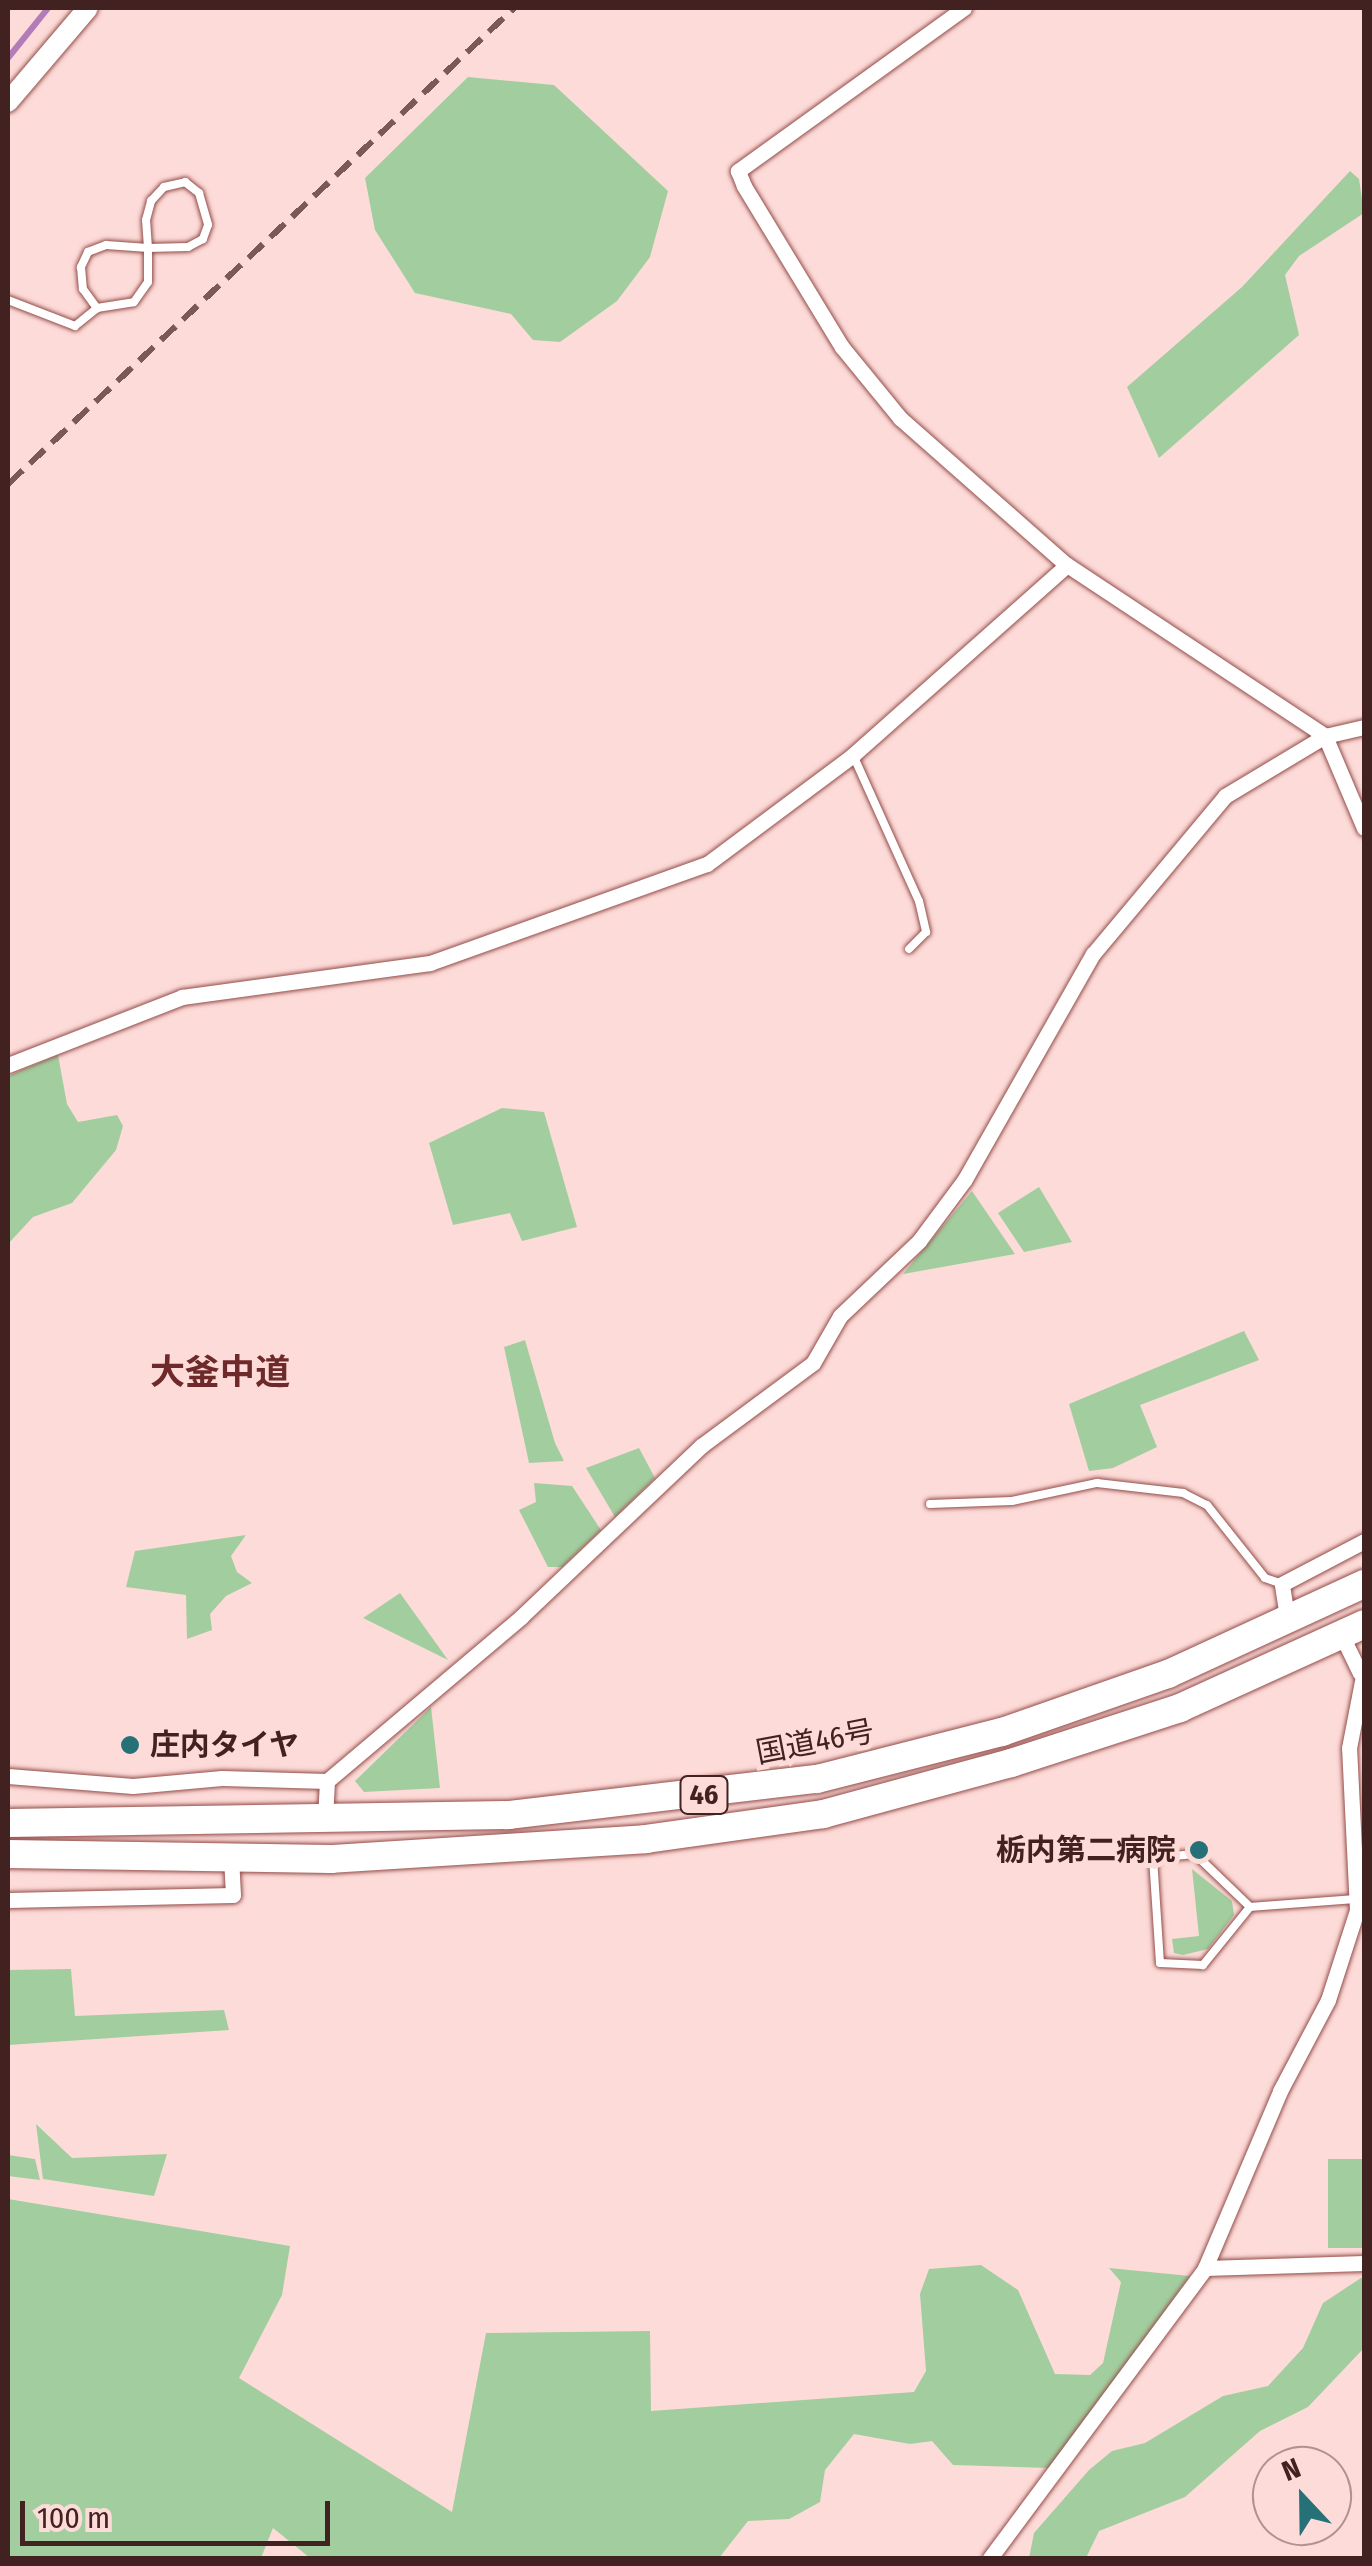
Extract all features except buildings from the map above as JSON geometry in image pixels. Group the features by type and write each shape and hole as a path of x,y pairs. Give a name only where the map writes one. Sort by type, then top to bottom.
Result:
{"highway":[{"name":"国道46号","path":"8,1823 509,1816 817,1779 1002,1732 1288,1623 1364,1584"},
{"name":"46","path":"8,1854 230,1858 516,1850 823,1814 1011,1763 1180,1708 1353,1630"}],"street":[{"path":"8,102 88,8"},
{"path":"964,8 738,171 842,347 888,404 1067,565 1325,736 1364,828"},
{"path":"8,1065 182,998 430,962 632,896 707,864 854,755 1067,565"},
{"path":"8,1776 133,1786 222,1778 328,1781 522,1616 701,1446 813,1363 840,1316 919,1241 965,1179 1093,954 1225,796 1325,736 1364,727"},
{"path":"1288,1623 1282,1584 1364,1541"},
{"path":"990,2558 1205,2268 1280,2091 1328,2000 1358,1898 1348,1748 1362,1672 1353,1630"},
{"path":"325,1820 328,1781"},
{"path":"8,1900 36,1904 233,1895 230,1858"},
{"path":"1205,2268 1364,2263"}],"lane":[{"path":"8,300 75,326 97,308 134,302 148,282 148,248 151,201 164,187 185,182 206,209 203,239 188,247 148,248 106,245 88,252 81,267 83,289 97,308"},
{"path":"854,755 919,900 926,932 908,948"},
{"path":"930,1504 1012,1501 1097,1483 1183,1493 1207,1505 1264,1578 1282,1584"},
{"path":"1250,1907 1196,1854 1152,1858 1160,1963 1203,1965 1250,1907 1358,1898"}],"green space":[{"path":"468,77 554,85 668,191 650,257 617,301 560,342 533,340 511,314 415,293 375,230 365,178"},
{"path":"1350,171 1359,179 1364,213 1299,256 1285,275 1299,335 1159,458 1127,387 1242,287"},
{"path":"58,1055 67,1104 78,1122 117,1115 123,1126 116,1150 72,1203 33,1217 8,1244 8,1076"},
{"path":"502,1108 544,1112 577,1227 522,1241 510,1213 453,1225 429,1143"},
{"path":"1039,1187 1072,1242 1024,1252 998,1213"},
{"path":"972,1191 1015,1254 903,1274"},
{"path":"1244,1331 1259,1360 1140,1405 1157,1447 1113,1468 1089,1471 1069,1404"},
{"path":"525,1340 555,1443 564,1461 529,1463 504,1347"},
{"path":"639,1448 655,1478 615,1517 586,1468"},
{"path":"534,1483 572,1486 601,1530 562,1567 548,1567 519,1510 536,1502"},
{"path":"246,1535 231,1556 237,1572 252,1583 226,1596 210,1614 212,1630 187,1639 186,1595 126,1587 135,1551"},
{"path":"400,1593 448,1660 363,1618"},
{"path":"431,1707 440,1788 364,1792 355,1781"},
{"path":"1192,1869 1232,1901 1234,1915 1208,1949 1183,1955 1174,1953 1172,1939 1199,1936"},
{"path":"71,1969 75,2016 224,2010 229,2030 8,2045 8,1970"},
{"path":"36,2124 72,2158 167,2154 154,2196 43,2179"},
{"path":"8,2155 35,2159 40,2180 8,2176"},
{"path":"1328,2159 1364,2159 1364,2248 1328,2248"},
{"path":"8,2199 290,2246 282,2295 239,2378 452,2512 486,2333 650,2331 651,2411 914,2392 926,2371 920,2294 929,2269 981,2265 1018,2290 1055,2374 1090,2375 1103,2363 1121,2282 1109,2268 1190,2276 1049,2468 953,2465 932,2441 910,2444 854,2434 825,2470 820,2502 789,2519 748,2521 719,2558 310,2558 273,2528 261,2558 8,2558"},
{"path":"1364,2276 1364,2348 1308,2407 1260,2431 1185,2497 1099,2531 1086,2558 1029,2558 1034,2533 1089,2470 1112,2451 1145,2443 1223,2396 1268,2386 1303,2348 1323,2303"}],"waterway":[{"path":"8,58 48,8"}],"railway":[{"path":"8,484 514,8"}],"place":[{"name":"庄内タイヤ","path":"130,1745"},
{"name":"栃内第二病院","path":"1199,1850"}],"district":[{"name":"大釜中道","path":"220,1372"}]}
